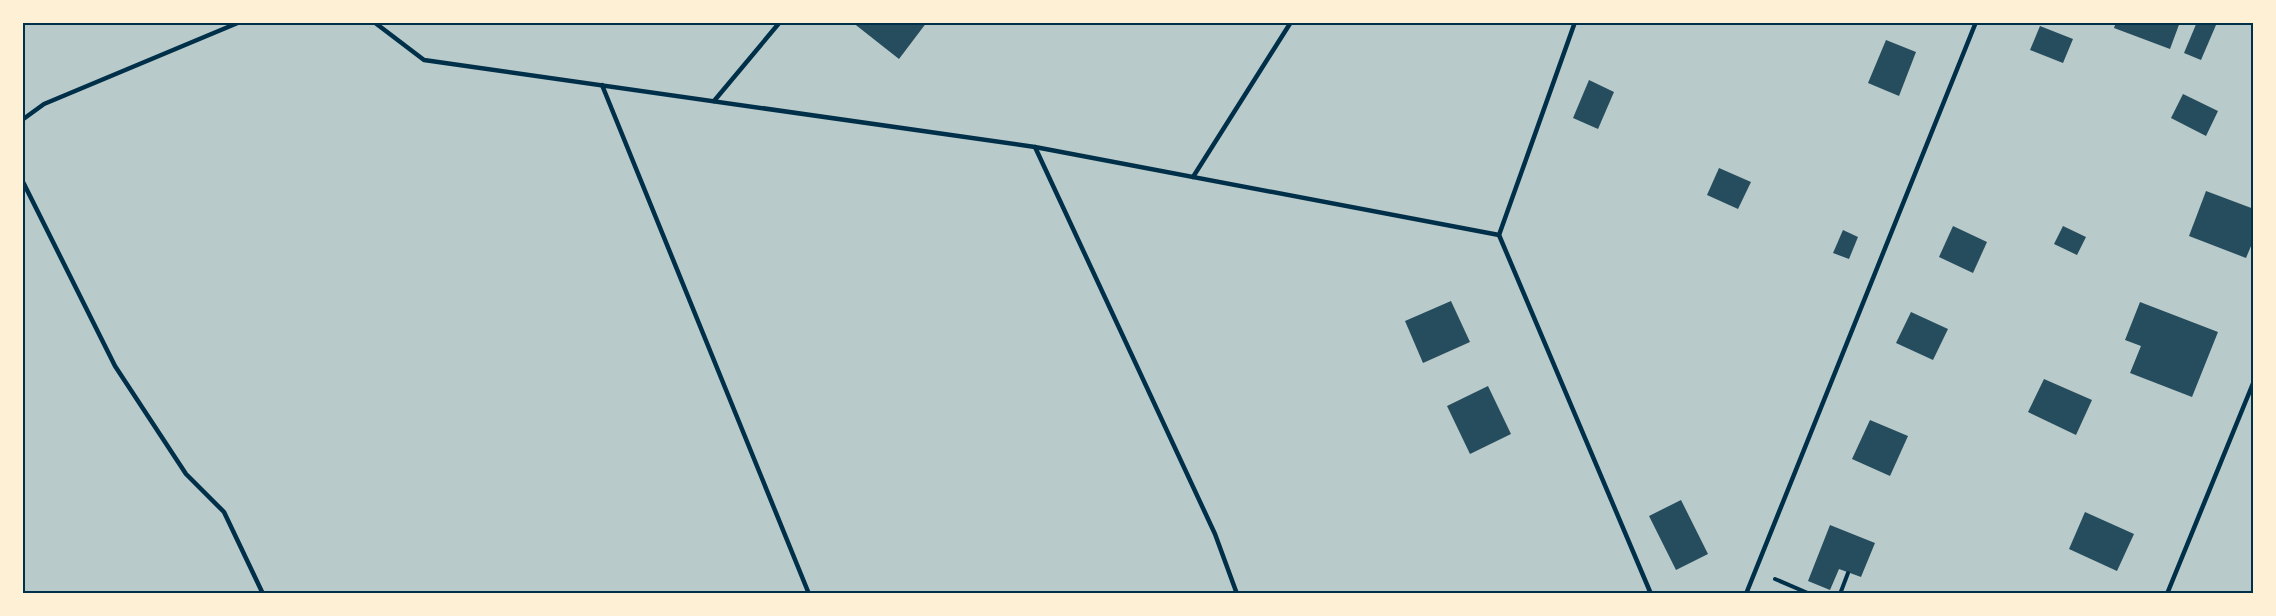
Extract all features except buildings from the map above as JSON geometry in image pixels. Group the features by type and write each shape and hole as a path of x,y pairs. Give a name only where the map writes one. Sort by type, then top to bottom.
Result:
{"lane":[{"path":"22,120 44,104 240,22"},
{"path":"374,22 424,60 1035,147 1499,235"},
{"path":"714,101 780,22"},
{"path":"1193,177 1291,22"},
{"path":"1575,22 1499,235 1650,594"},
{"path":"1746,594 1976,22"},
{"path":"602,85 809,594"},
{"path":"1035,147 1215,534 1238,594"},
{"path":"22,180 116,366 186,474 224,512 263,594"},
{"path":"2167,594 2253,381"}],"path":[{"path":"1840,594 1848,573"},
{"path":"1768,577 1810,594"}],"shaded area":[{"path":"22,23 2253,23 2253,593 23,593"}]}
